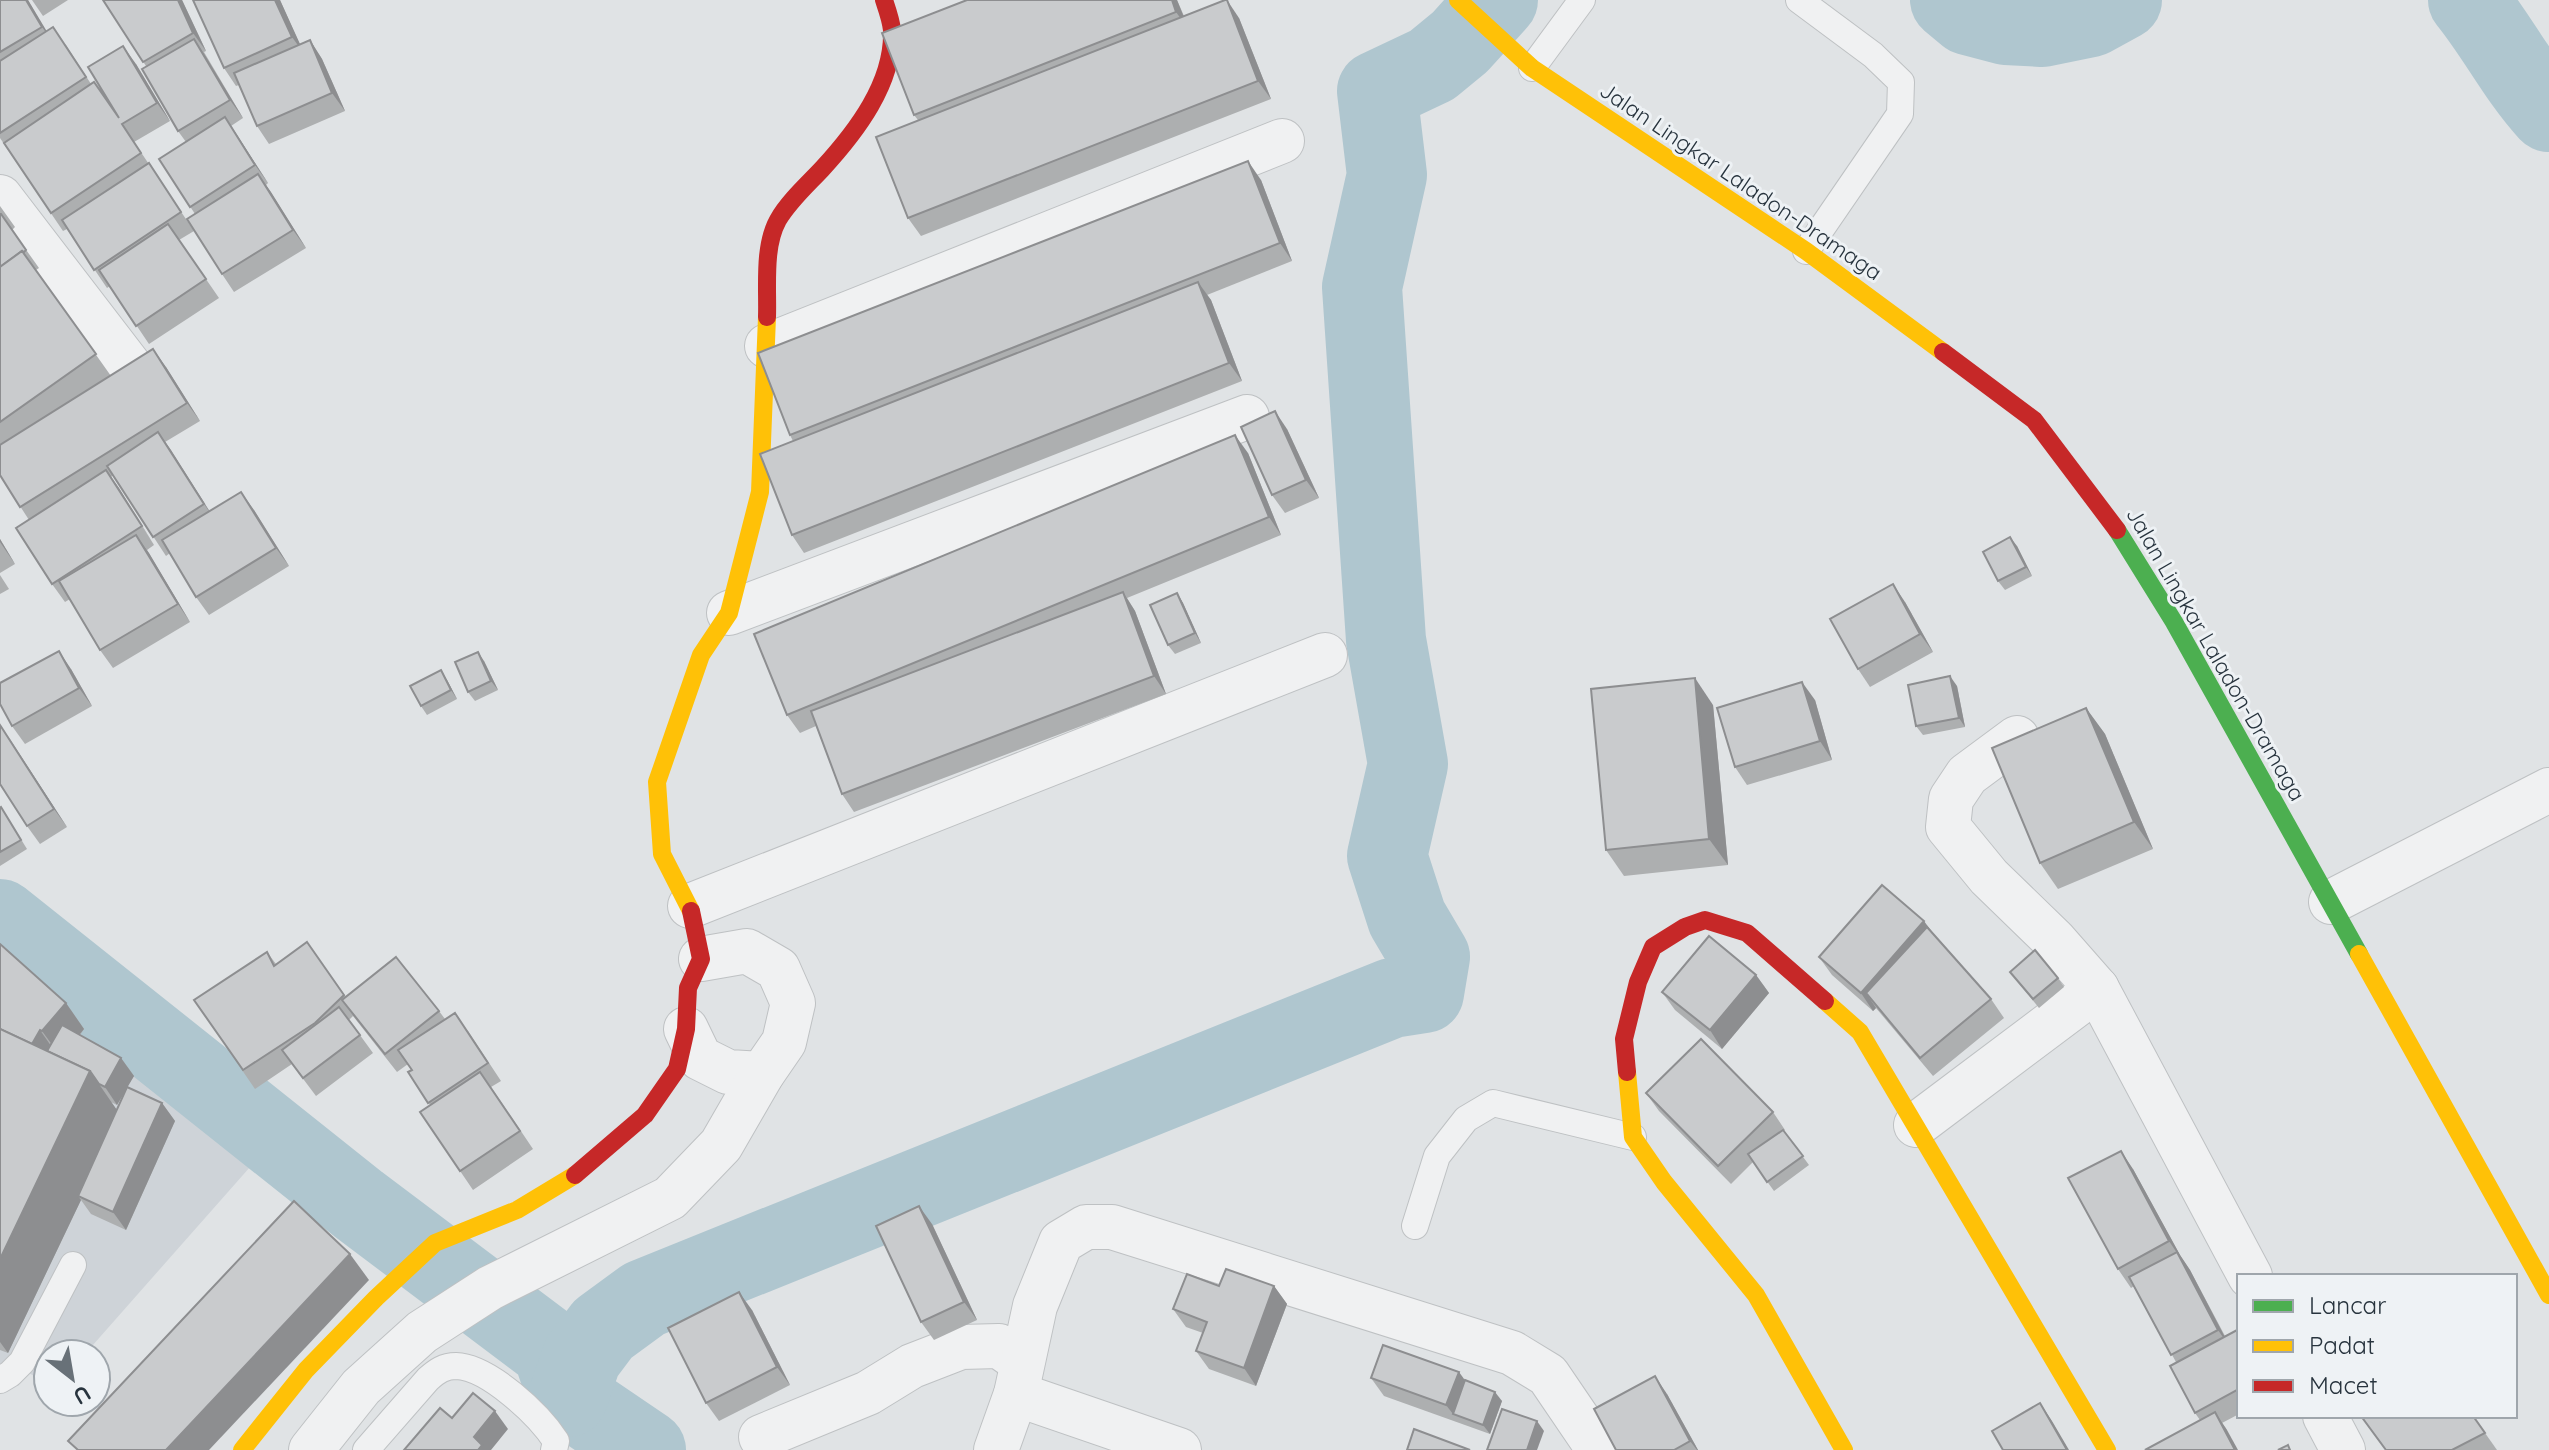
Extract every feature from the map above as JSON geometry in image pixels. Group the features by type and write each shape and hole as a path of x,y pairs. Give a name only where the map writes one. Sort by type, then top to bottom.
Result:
{"street":[{"name":"Jalan Lingkar Laladon-Dramaga","path":"1458,0 1532,68 1806,251 2034,420 2112,522 2174,622 2549,1295"},
{"path":"242,1450 306,1370 435,1243 517,1210 577,1174 645,1115 677,1069 686,1029 688,988 701,959 690,906 662,854 657,782 701,655 729,613 760,492 770,246 777,222 844,145 878,93 889,59 892,28 890,2"},
{"path":"767,346 1282,141"},
{"path":"0,197 135,373"},
{"path":"729,613 1247,417"},
{"path":"690,906 1325,655"},
{"path":"2017,738 1967,775 1951,799 1948,827 1989,877 2054,940 2097,989 2249,1274"},
{"path":"2331,902 2549,790"},
{"path":"1844,1450 1756,1295 1664,1182 1633,1137 1624,1039 1638,982 1653,947 1685,927 1705,920 1747,933 1860,1032 2107,1450"},
{"path":"311,1450 365,1384 422,1332 490,1288 670,1198 721,1145 784,1042 793,1003 778,969 747,951 701,959"},
{"path":"1916,1125 2097,989"},
{"path":"686,1029 700,1058 728,1072 762,1074"},
{"path":"996,1450 1019,1378 1035,1306 1061,1242 1086,1227 1112,1227 1512,1353 1548,1375 1599,1450"},
{"path":"761,1437 868,1393 912,1366 961,1347 999,1346 1019,1378 1179,1450"},
{"path":"326,1350 365,1384"},
{"path":"2326,1418 2343,1450"}],"lane":[{"path":"1532,68 1582,0"},
{"path":"1799,0 1873,55 1901,82 1900,114 1806,251"},
{"path":"1415,1226 1437,1156 1466,1119 1493,1103 1633,1137"},
{"path":"0,1380 22,1362 73,1265"},
{"path":"366,1450 428,1379 440,1369 457,1366 483,1375 510,1394 546,1426 556,1441 554,1450"}],"shaded area":[{"path":"0,941 257,1159 99,1338 32,1338 32,1375 11,1364 0,1382"}],"building":[{"path":"0,0 26,0 42,27 0,52"},
{"path":"103,0 178,0 193,33 143,62"},
{"path":"193,0 275,0 292,37 224,68"},
{"path":"967,0 1172,0 1176,12 914,115 882,33"},
{"path":"1225,0 1258,81 908,218 876,137"},
{"path":"53,27 86,77 0,133 0,61"},
{"path":"194,39 230,100 178,131 142,69"},
{"path":"310,40 332,93 257,126 234,73"},
{"path":"123,46 157,103 122,124 141,153 51,213 4,143 94,82 119,118 88,67"},
{"path":"225,117 255,165 190,207 159,159"},
{"path":"1248,161 1280,243 790,435 758,353"},
{"path":"149,163 181,212 94,270 62,220"},
{"path":"258,174 293,230 222,274 187,219"},
{"path":"0,214 26,250 0,267"},
{"path":"168,224 206,279 136,326 99,270"},
{"path":"22,251 96,354 0,422 0,267"},
{"path":"1198,282 1229,363 792,535 760,454"},
{"path":"153,349 187,403 20,507 0,475 0,445"},
{"path":"1275,411 1306,480 1272,495 1241,427"},
{"path":"158,432 204,504 153,537 107,466"},
{"path":"1235,435 1269,517 787,715 754,634"},
{"path":"106,470 142,526 52,584 16,528"},
{"path":"241,492 276,548 196,597 162,540"},
{"path":"136,535 178,604 100,650 59,581"},
{"path":"2010,537 2026,567 1998,581 1983,552"},
{"path":"1893,584 1920,634 1858,669 1830,619"},
{"path":"1123,592 1154,676 842,794 811,711"},
{"path":"1177,593 1195,633 1168,645 1150,605"},
{"path":"59,651 79,688 12,726 0,704 0,683"},
{"path":"478,652 491,681 468,692 455,662"},
{"path":"441,670 451,690 421,706 410,686"},
{"path":"1950,676 1959,718 1916,726 1908,685"},
{"path":"1695,678 1709,839 1606,850 1591,689"},
{"path":"1802,682 1820,741 1735,767 1717,708"},
{"path":"2086,708 2134,822 2040,863 1992,748"},
{"path":"0,725 54,809 27,826 0,784"},
{"path":"0,808 21,840 0,852"},
{"path":"1882,885 1924,921 1861,993 1819,957"},
{"path":"1927,927 1991,999 1920,1058 1866,993"},
{"path":"1709,936 1756,975 1710,1030 1662,992"},
{"path":"307,942 344,995 315,1023 243,1070 194,1000 267,952 274,966"},
{"path":"0,944 66,1003 40,1030 32,1044 0,1029"},
{"path":"2035,950 2058,978 2033,999 2010,972"},
{"path":"396,957 439,1011 385,1054 342,1000"},
{"path":"339,1007 360,1035 303,1078 282,1050"},
{"path":"455,1013 488,1063 428,1103 398,1050"},
{"path":"62,1025 121,1058 105,1087 90,1071 47,1051"},
{"path":"0,1029 90,1071 0,1259"},
{"path":"1701,1039 1773,1112 1718,1166 1646,1093"},
{"path":"480,1072 520,1131 460,1171 420,1112"},
{"path":"127,1087 162,1103 113,1212 78,1196"},
{"path":"1783,1130 1803,1156 1767,1182 1748,1154"},
{"path":"2121,1151 2169,1241 2118,1269 2068,1178"},
{"path":"294,1201 350,1254 166,1450 78,1450 68,1441 90,1418 112,1418 112,1394"},
{"path":"919,1206 964,1302 921,1322 876,1226"},
{"path":"2177,1252 2218,1330 2171,1355 2129,1277"},
{"path":"1226,1269 1274,1286 1244,1368 1196,1351 1207,1322 1173,1309 1187,1274 1219,1286"},
{"path":"739,1292 777,1367 706,1403 668,1328"},
{"path":"2237,1330 2237,1390 2195,1413 2170,1366"},
{"path":"1383,1345 1459,1372 1446,1405 1371,1378"},
{"path":"1655,1376 1690,1441 1674,1450 1616,1450 1594,1409"},
{"path":"1465,1380 1495,1392 1483,1425 1453,1414"},
{"path":"473,1393 495,1411 474,1437 482,1445 478,1450 404,1450 440,1408 452,1418"},
{"path":"2040,1403 2067,1450 2003,1450 1992,1431"},
{"path":"1502,1409 1537,1421 1527,1450 1487,1450"},
{"path":"2215,1412 2235,1450 2145,1450"},
{"path":"2362,1418 2474,1418 2485,1433 2452,1450 2386,1450"},
{"path":"1414,1429 1470,1450 1407,1450"}],"waterway":[{"path":"568,1397 582,1357 603,1329 644,1299 1392,998 1424,993 1430,957 1407,918 1387,856 1408,764 1386,640 1362,287 1387,175 1377,91 1432,65 1460,42 1498,0"},
{"path":"1950,0 1968,15 2006,25 2042,27 2091,17 2122,0"},
{"path":"2468,0 2549,112"},
{"path":"0,919 358,1204 552,1350 568,1397 646,1450"}],"traffic: fast":[{"path":"2117,530 2174,622 2359,954"}],"traffic: slow":[{"path":"1458,0 1532,68 1806,251 1943,352"},
{"path":"691,911 662,854 657,782 701,655 729,613 760,492 767,317"},
{"path":"2359,954 2549,1295"},
{"path":"1825,1001 1860,1032 2107,1450"},
{"path":"1627,1072 1633,1137 1664,1182 1756,1295 1844,1450"},
{"path":"242,1450 306,1370 435,1243 517,1210 575,1175"}],"traffic: jam":[{"path":"767,317 768,255 778,220 860,123 880,88 891,50 892,30 884,0"},
{"path":"1943,352 2034,420 2117,530"},
{"path":"575,1175 645,1115 677,1069 686,1029 688,988 701,959 691,911"},
{"path":"1627,1072 1624,1039 1638,982 1653,947 1685,927 1705,920 1747,933 1825,1001"}]}
